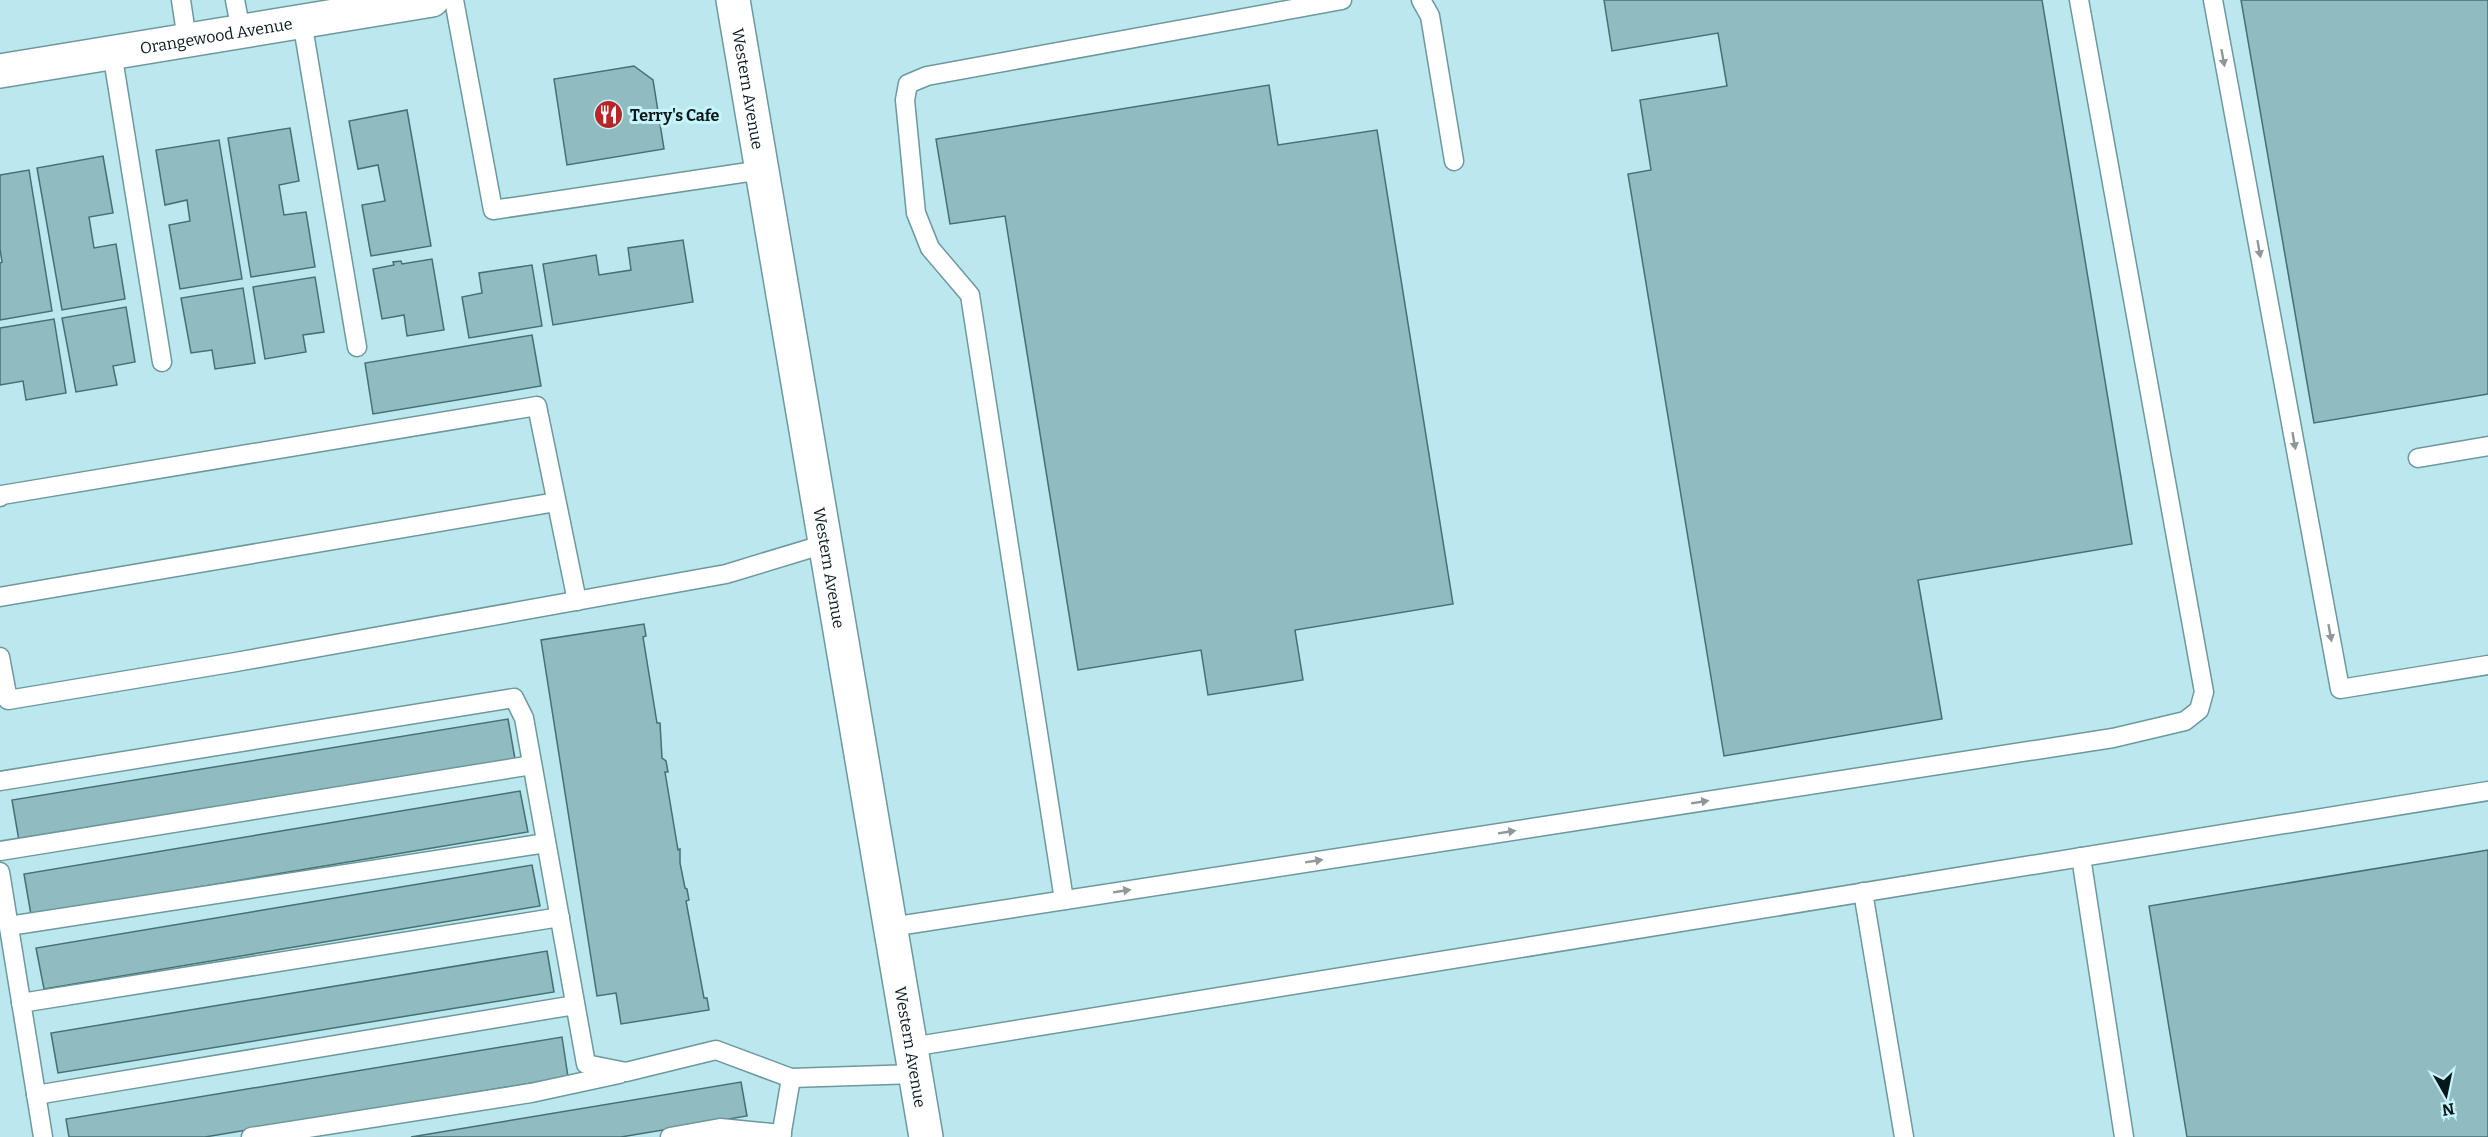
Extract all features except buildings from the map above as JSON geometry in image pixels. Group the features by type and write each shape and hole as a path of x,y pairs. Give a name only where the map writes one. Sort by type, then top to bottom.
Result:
{"street":[{"name":"Orangewood Avenue","path":"0,71 188,40 238,16 302,21 432,0"},
{"name":"Western Avenue","path":"733,0 926,1137"}],"lane":[{"path":"181,0 188,40"},
{"path":"454,0 493,210 762,170"},
{"path":"1064,900 970,295 930,248 916,213 905,100 908,84 927,76 1342,0"},
{"path":"1421,0 1430,16 1454,161"},
{"path":"891,927 2113,738 2185,721 2199,710 2204,692 2079,0"},
{"path":"2212,0 2340,689 2488,665"},
{"path":"302,21 357,347"},
{"path":"112,52 162,362"},
{"path":"0,497 537,406 577,601"},
{"path":"2418,458 2488,446"},
{"path":"0,597 556,502"},
{"path":"0,657 8,700 236,662 726,574 825,544"},
{"path":"0,781 514,698 524,718 586,1064 626,1072"},
{"path":"0,851 532,765"},
{"path":"251,1137 531,1093 716,1050 790,1078 913,1061 1863,892 2488,790"},
{"path":"9,926 546,843"},
{"path":"2081,856 2124,1137"},
{"path":"0,872 43,1137"},
{"path":"1863,892 1905,1137"},
{"path":"21,1003 560,918"},
{"path":"36,1095 575,1005"},
{"path":"670,1137 720,1128 781,1135 790,1078"}],"place":[{"name":"Terry's Cafe","path":"609,115"}]}
